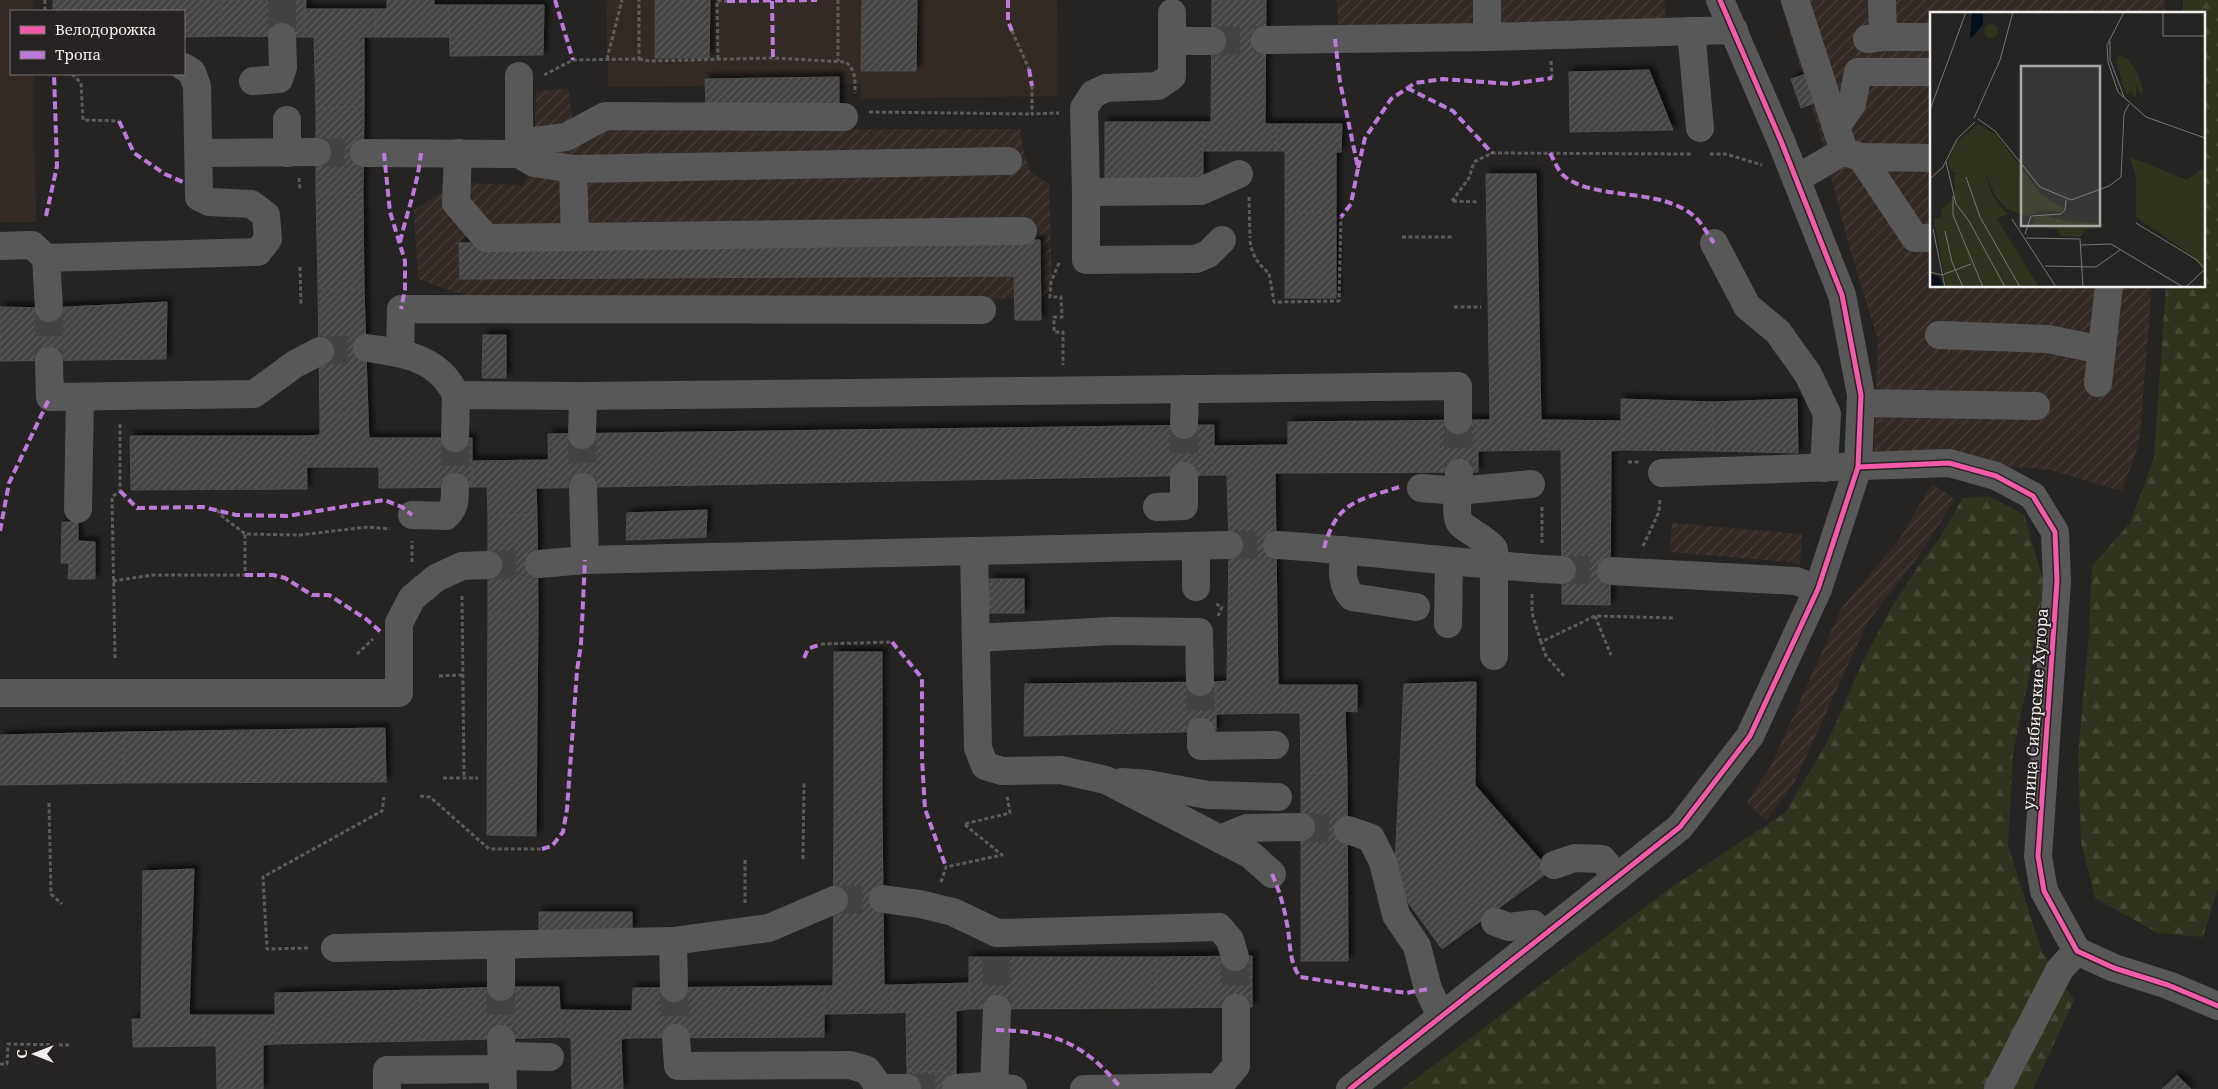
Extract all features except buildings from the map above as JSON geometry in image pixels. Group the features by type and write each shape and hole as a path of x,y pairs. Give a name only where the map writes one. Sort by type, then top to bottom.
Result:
{"street":[{"path":"1486,0 1487,38"},
{"path":"1350,1089 1680,827 1750,736 1818,589 1858,467 1862,403 1842,295 1796,179 1720,0"},
{"path":"1795,0 1816,64 1847,145 1915,238 1930,238"},
{"path":"1882,0 1875,38 1930,37"},
{"path":"1172,13 1172,76 1158,86 1106,88 1093,94 1084,113 1086,260 1196,259 1208,254 1222,240"},
{"path":"1265,40 1487,38 1734,30"},
{"path":"1691,31 1702,145"},
{"path":"253,81 279,79 283,67 282,37"},
{"path":"1172,41 1212,41"},
{"path":"1816,64 1930,62"},
{"path":"0,246 32,246 46,258 258,252 268,239 266,215 251,204 209,202 199,197 197,86 192,72 185,68"},
{"path":"1847,145 1858,72 1930,72"},
{"path":"519,82 519,148 534,163 572,169 1008,161"},
{"path":"364,153 458,153 519,148 566,136 605,116 853,110"},
{"path":"286,120 287,153"},
{"path":"1796,179 1847,145 1930,158"},
{"path":"199,153 317,152"},
{"path":"458,153 456,203 486,238 1023,231"},
{"path":"572,169 575,237"},
{"path":"1086,192 1201,191 1239,174"},
{"path":"1714,243 1747,306 1778,332 1808,374 1827,414 1824,468"},
{"path":"46,258 49,308"},
{"path":"2098,382 2109,288"},
{"path":"400,353 401,309 982,310"},
{"path":"1939,336 2048,339 2102,350"},
{"path":"367,348 416,356 450,381 456,395 455,438"},
{"path":"49,361 50,397 254,394 295,364 320,351"},
{"path":"456,395 583,396 1458,386 1458,420"},
{"path":"1184,425 1185,389"},
{"path":"582,435 583,396"},
{"path":"78,509 80,397"},
{"path":"1862,403 2036,406"},
{"name":"улица Сибирские Хутора","path":"1662,473 1949,463 1996,476 2033,496 2055,532 2057,582 2038,856 2044,892 2078,951"},
{"path":"1157,507 1184,506 1184,476"},
{"path":"1459,482 1457,515 1460,522 1486,540 1494,549 1494,656"},
{"path":"1421,488 1459,482 1531,484"},
{"path":"403,522 446,516 451,512 454,504 455,487"},
{"path":"583,487 585,560"},
{"path":"539,564 585,560 1229,545"},
{"path":"1277,545 1344,550 1449,562 1562,570"},
{"path":"1196,546 1196,588"},
{"path":"1344,550 1343,580 1345,590 1352,597 1416,607"},
{"path":"974,551 978,748 985,766 1002,770 1061,770 1106,780 1148,784 1208,795 1278,797"},
{"path":"1448,624 1449,562"},
{"path":"0,693 399,692 399,623 412,598 436,578 462,566 488,565"},
{"path":"1620,571 1796,581 1818,589"},
{"path":"976,638 1113,631 1199,632 1200,682"},
{"path":"1201,732 1201,746 1275,744"},
{"path":"1106,780 1251,855 1272,874"},
{"path":"1220,839 1247,828 1301,827"},
{"path":"1348,830 1371,838 1384,862 1396,915 1416,946 1428,989 1441,1016"},
{"path":"1554,865 1575,858 1602,860 1617,877"},
{"path":"883,899 920,904 953,912 997,945 1219,927 1230,940 1235,957"},
{"path":"335,948 673,941 769,928 834,900"},
{"path":"1495,922 1509,927 1533,924 1543,935"},
{"path":"673,941 674,988"},
{"path":"501,946 501,987"},
{"path":"1998,1089 2060,970 2078,951 2114,968 2168,984 2218,1006"},
{"path":"1084,1089 1218,1087 1236,1066 1236,1008"},
{"path":"956,1088 1004,1088 997,1009"},
{"path":"676,1038 678,1066 850,1065 867,1070 878,1089 907,1088"},
{"path":"387,1089 387,1070 502,1063 550,1057"}],"path":[{"path":"607,59 622,0"},
{"path":"639,0 639,58"},
{"path":"838,0 838,61"},
{"path":"718,59 717,1 727,1"},
{"path":"1012,31 1029,69"},
{"path":"519,82 573,60 639,58 650,61 773,58 838,61 846,62 853,68 855,76 853,110 1032,114 1084,113"},
{"path":"73,75 82,83 83,120 119,121"},
{"path":"1032,86 1032,114"},
{"path":"1479,202 1452,201 1469,178 1474,162 1492,153 1702,145 1770,168"},
{"path":"1250,199 1250,218"},
{"path":"1250,240 1251,252 1260,266 1270,272 1274,302 1338,301 1341,217"},
{"path":"1402,237 1453,237"},
{"path":"300,267 301,306"},
{"path":"1051,282 1050,297 1062,297 1062,317 1054,317 1054,332 1063,332 1063,370"},
{"path":"1454,307 1481,307"},
{"path":"115,658 112,497 120,491 120,396"},
{"path":"217,510 224,520 237,526 245,534 300,535 403,522"},
{"path":"1620,571 1659,512"},
{"path":"113,581 153,575 245,575 245,534"},
{"path":"412,542 412,557"},
{"path":"1541,642 1595,616 1675,618"},
{"path":"1595,616 1611,654"},
{"path":"462,620 464,778"},
{"path":"1535,625 1546,656 1564,676"},
{"path":"821,644 892,642"},
{"path":"439,676 462,675"},
{"path":"946,867 1002,855 964,824 1010,813 1002,770"},
{"path":"443,778 478,778"},
{"path":"803,859 804,783"},
{"path":"420,796 430,797 490,849 542,849"},
{"path":"296,948 267,949 263,877 382,811 384,797"},
{"path":"49,802 51,894 62,904"},
{"path":"745,860 745,912"},
{"path":"0,1064 7,1064 8,1044 69,1045"}],"shaded area":[{"path":"0,0 34,0 34,10 10,10 10,75 34,75 36,222 0,222"},
{"path":"606,0 1057,0 1059,96 861,99 861,84 608,87"},
{"path":"1337,0 1664,0 1668,27 1338,40"},
{"path":"1780,0 2165,0 2165,12 1930,12 1930,288 2152,288 2139,444 2122,491 2050,470 1874,454 1878,340 1850,249 1819,131"},
{"path":"568,88 574,130 1020,129 1024,154 1031,173 1049,184 1052,285 1043,298 570,305 471,298 418,279 414,210 456,183 523,185 534,163 536,92"},
{"path":"1932,484 1955,499 1920,554 1867,623 1794,783 1766,821 1747,802 1772,764 1841,609 1900,538"},
{"path":"1672,523 1802,534 1800,563 1670,552"}],"green space":[{"path":"2183,0 2218,0 2218,888 2203,937 2158,933 2095,898 2081,842 2078,755 2089,635 2092,566 2130,523 2154,458 2166,288 2206,288 2206,12 2183,12"},
{"path":"1989,496 2024,515 2044,582 2030,671 2013,753 2008,845 2041,950 2074,1000 2033,1089 1402,1089 1669,889 1785,813 1828,741 1861,665 1890,610 1915,571 1939,539 1963,498"}],"tunnel":[{"path":"282,0 282,37"},
{"path":"1212,41 1265,40"},
{"path":"317,152 364,153"},
{"path":"49,308 49,361"},
{"path":"320,351 367,348"},
{"path":"1458,420 1459,473"},
{"path":"1184,425 1184,476"},
{"path":"582,435 583,487"},
{"path":"455,438 455,487"},
{"path":"1229,545 1277,545"},
{"path":"488,565 539,564"},
{"path":"1562,570 1611,571"},
{"path":"1200,682 1201,732"},
{"path":"1301,827 1348,830"},
{"path":"834,900 883,899"},
{"path":"996,957 997,1009"},
{"path":"1235,957 1236,1008"},
{"path":"501,987 501,1039"},
{"path":"674,988 676,1038"},
{"path":"907,1088 956,1088"}],"marked path":[{"path":"555,0 573,60"},
{"path":"727,1 817,0"},
{"path":"1008,0 1008,21 1012,31"},
{"path":"772,1 773,58"},
{"path":"1335,39 1340,82 1358,168 1351,204 1341,217"},
{"path":"1029,69 1032,86"},
{"path":"46,216 57,166 54,75"},
{"path":"1358,168 1365,138 1391,99 1415,83 1443,79 1510,84 1552,78"},
{"path":"1407,88 1453,111 1492,153"},
{"path":"119,121 134,153 165,174 183,182"},
{"path":"384,153 390,212 405,261 405,290 401,309"},
{"path":"400,242 415,187 421,153"},
{"path":"1550,153 1562,174 1578,184 1593,189 1666,202 1682,208 1699,221 1714,243"},
{"path":"0,531 9,483 50,397"},
{"path":"1324,548 1329,532 1342,512 1360,500 1399,487"},
{"path":"120,491 137,508 203,507 236,515 287,516 384,500 402,507 412,515"},
{"path":"542,849 552,846 563,832 567,809 577,671 581,644 585,560"},
{"path":"245,575 273,575 285,578 312,595 329,595 366,619 382,633"},
{"path":"892,642 922,678 922,759 925,809 946,867"},
{"path":"804,658 808,649 821,644"},
{"path":"1272,874 1284,911 1293,964 1300,977 1406,993 1428,989"},
{"path":"996,1030 1035,1033 1066,1042 1094,1060 1121,1088"}],"cycle path":[{"path":"1350,1089 1680,827 1750,736 1818,589 1858,467 1861,395 1842,295 1781,141 1720,0"},
{"path":"1858,467 1949,463 1996,476 2033,496 2055,532 2057,581 2038,856 2044,891 2077,951 2114,968 2168,985 2218,1006"}]}
